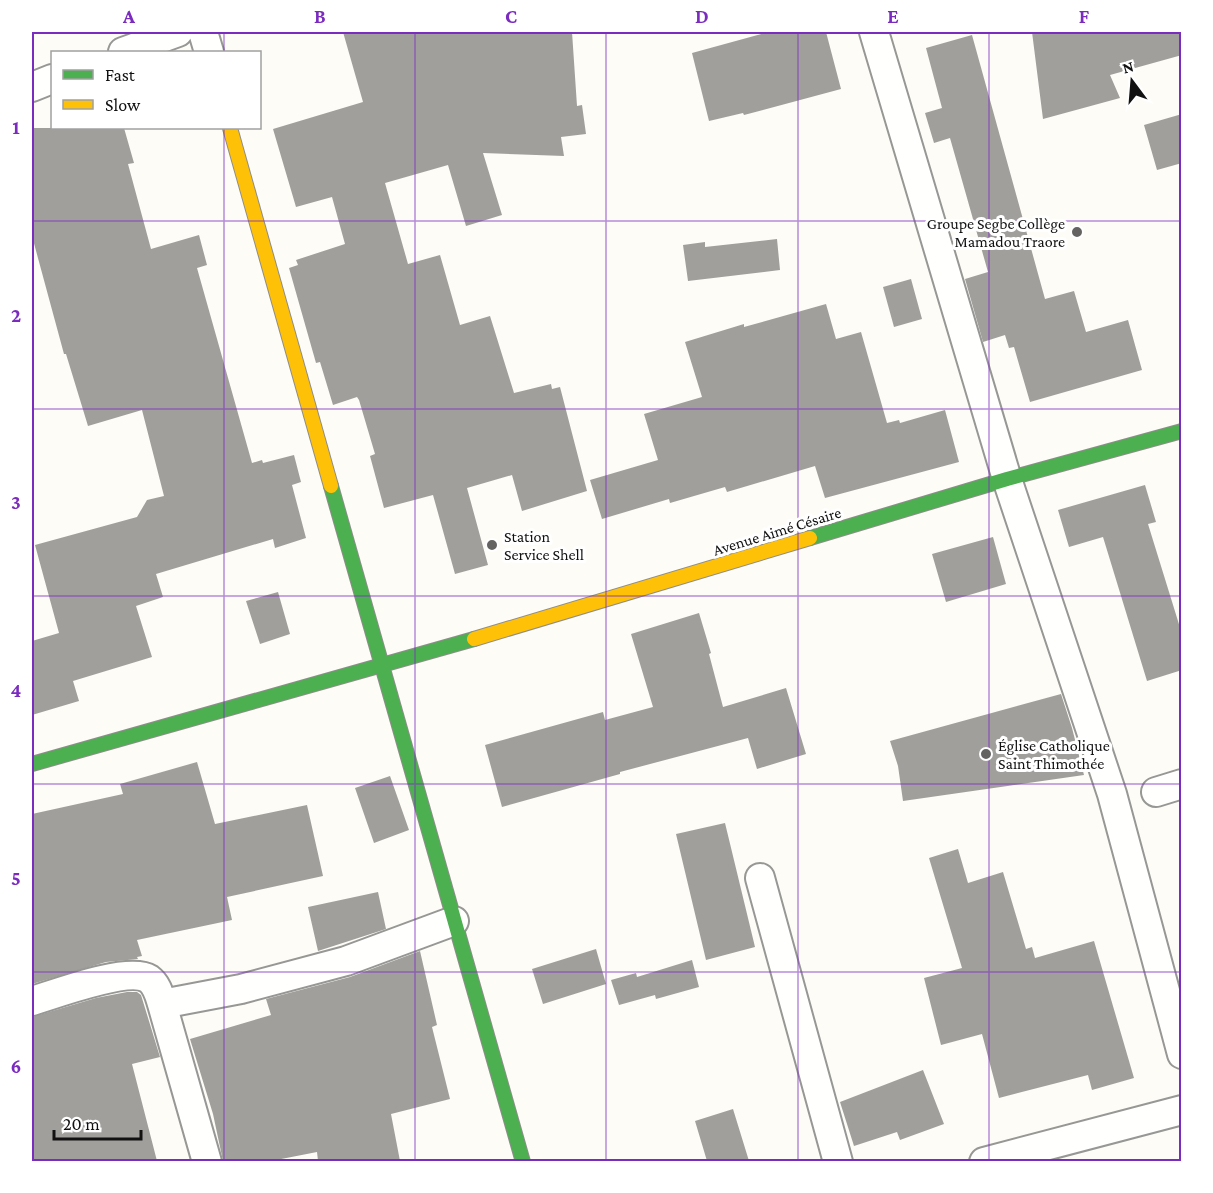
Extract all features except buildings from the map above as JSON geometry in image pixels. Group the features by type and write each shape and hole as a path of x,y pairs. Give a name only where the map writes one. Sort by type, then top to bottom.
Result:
{"street":[{"path":"126,51 178,32"},
{"path":"203,32 209,51"},
{"path":"874,32 1007,479 1112,794 1182,1054"},
{"path":"32,87 51,79"},
{"path":"231,129 523,1161"},
{"name":"Avenue Aimé Césaire","path":"32,764 384,666 1007,479 1182,431"},
{"path":"760,878 837,1161"},
{"path":"162,1004 241,989 346,961 454,921"},
{"path":"32,1001 99,980 137,975 148,979 156,987 162,1004 207,1161"},
{"path":"984,1161 1182,1110"}],"traffic: fast":[{"path":"810,538 1007,479 1182,431"},
{"path":"331,486 523,1162"},
{"path":"32,764 474,639"}],"traffic: slow":[{"path":"230,129 331,486"},
{"path":"474,639 810,538"}],"place":[{"name":"Groupe Segbe Collège Mamadou Traore","path":"1077,232"},
{"name":"Station Service Shell","path":"492,545"},
{"name":"Église Catholique Saint Thimothée","path":"986,754"}]}
